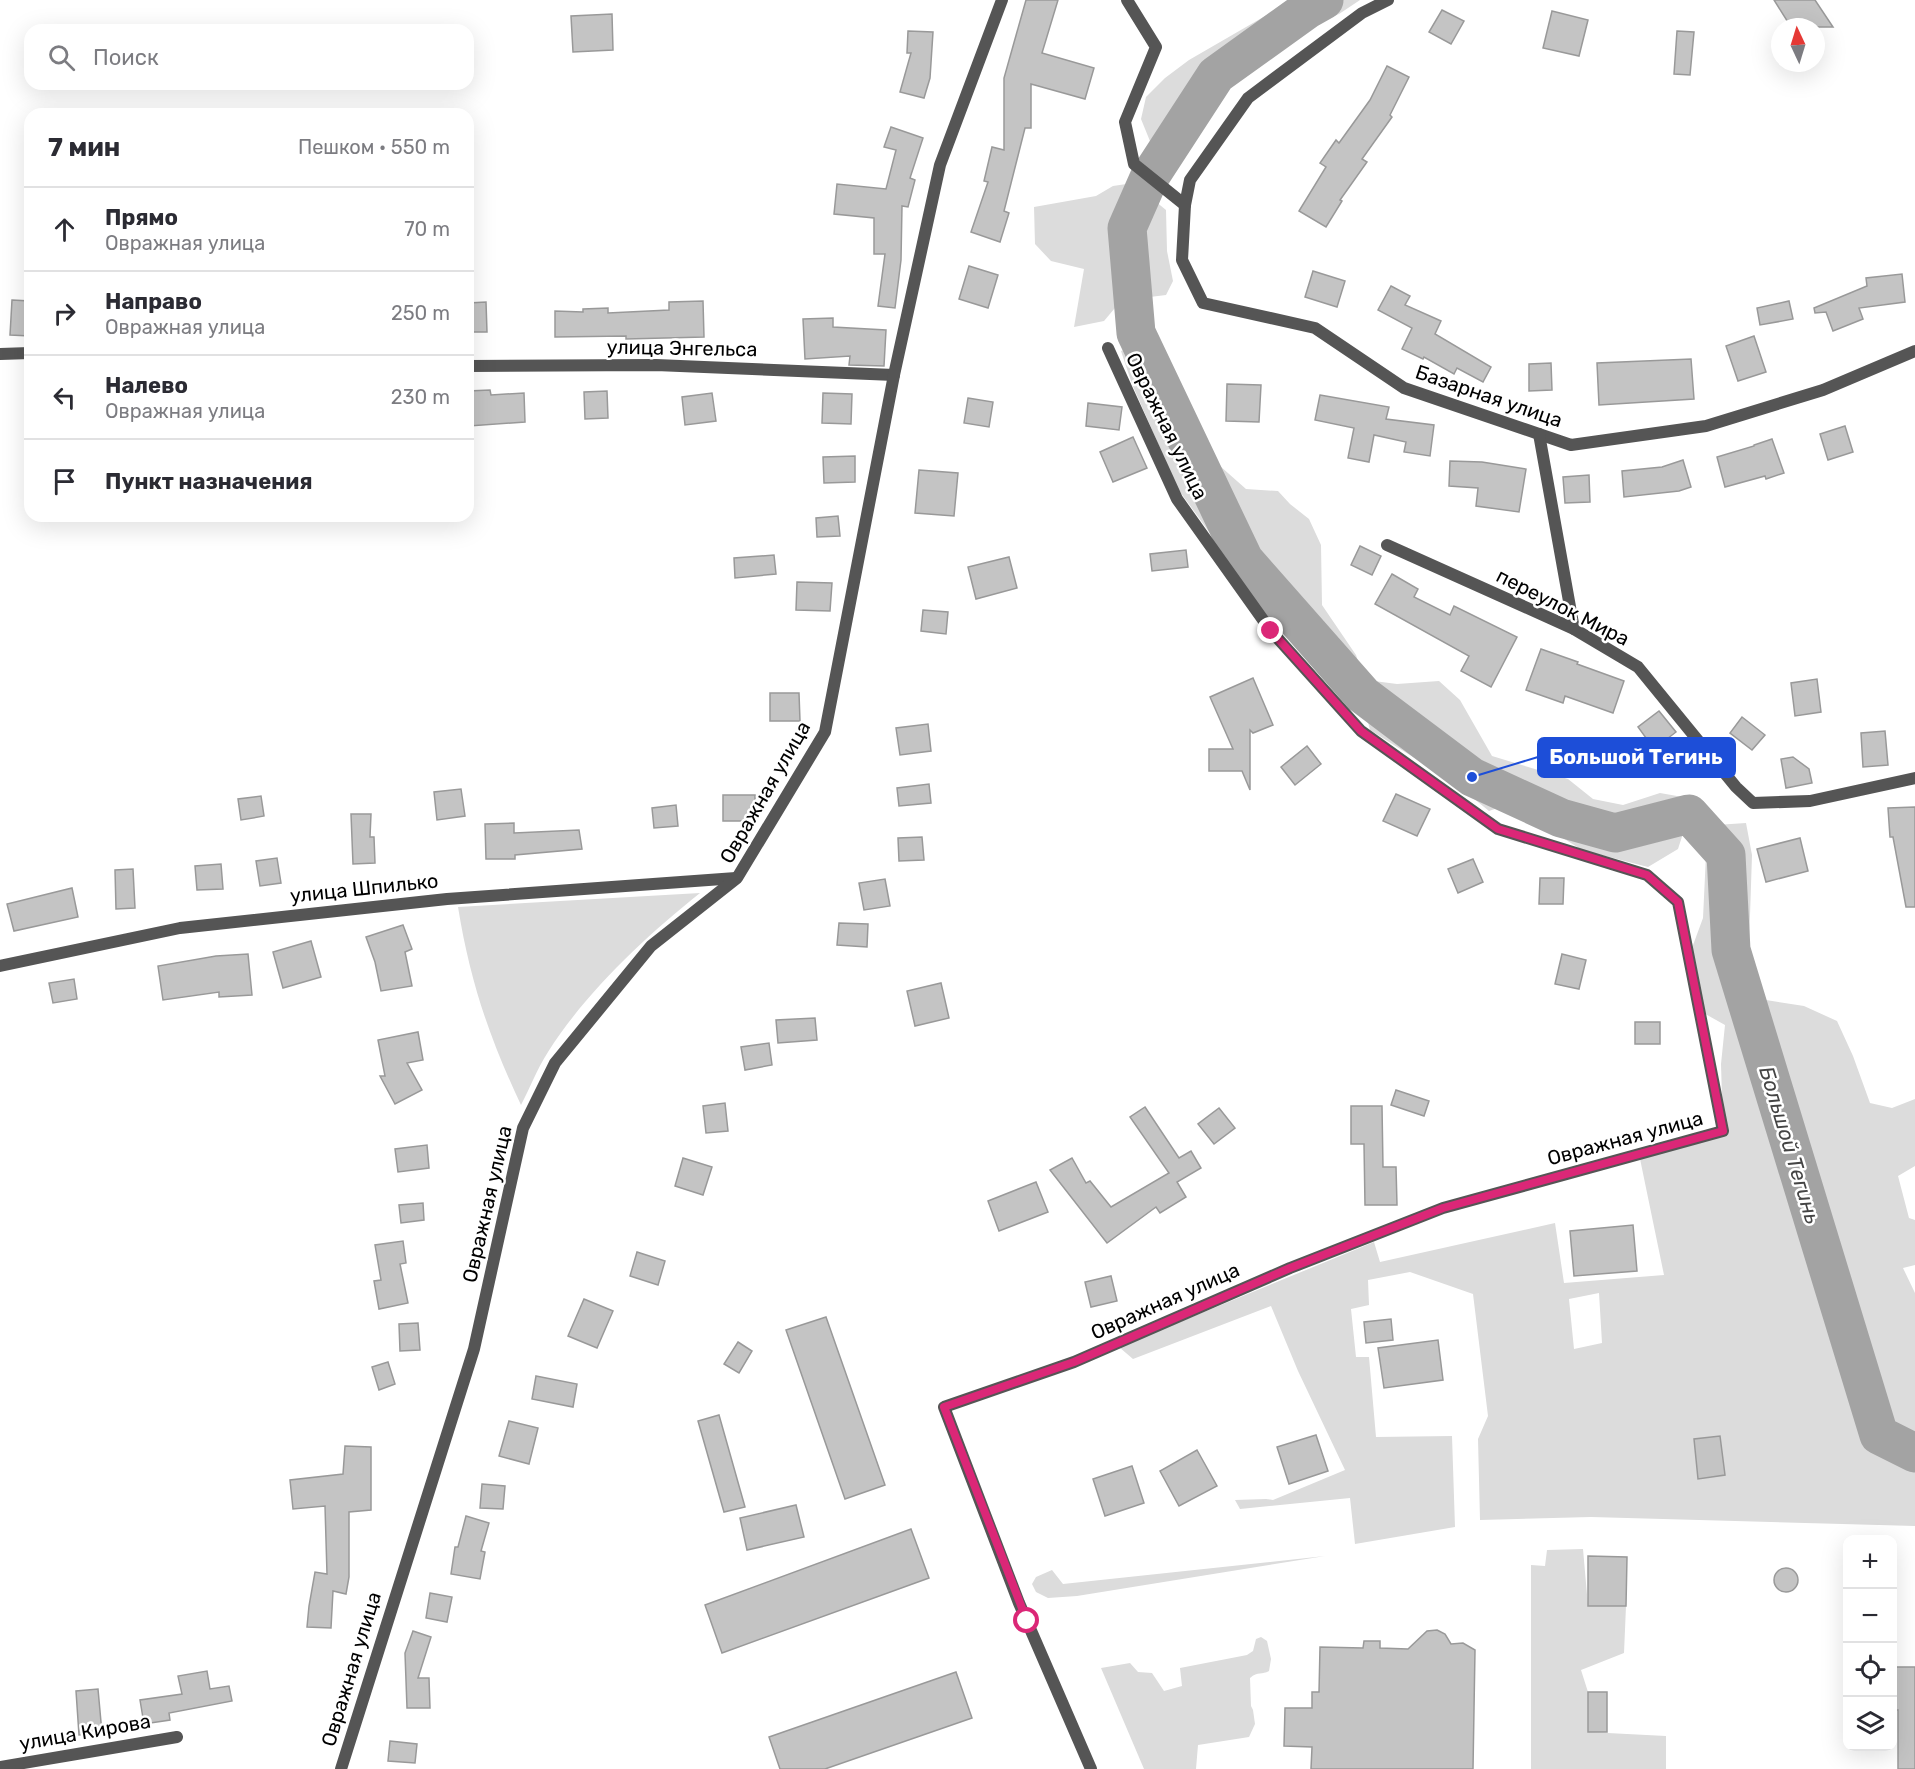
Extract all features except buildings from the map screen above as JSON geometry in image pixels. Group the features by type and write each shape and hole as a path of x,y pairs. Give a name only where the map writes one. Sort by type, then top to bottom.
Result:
{"street":[{"name":"Овражная улица","path":"341,1769 474,1349 523,1128 555,1063 651,946 737,878 825,732 894,375 940,165 1002,0"},
{"path":"1127,0 1156,47 1125,122 1134,164 1184,205"},
{"name":"Базарная улица","path":"1388,0 1362,13 1248,98 1190,180 1184,205 1182,260 1203,303 1315,328 1404,388 1571,445 1706,426 1823,390 1915,351"},
{"name":"Овражная улица","path":"1091,1769 1019,1603 944,1407 1074,1362 1290,1268 1443,1208 1723,1131 1678,902 1647,875 1498,829 1361,731 1271,631 1177,499 1108,348"},
{"path":"0,354 24,354"},
{"name":"улица Энгельса","path":"474,366 656,365 894,375"},
{"path":"1539,434 1574,629"},
{"name":"переулок Мира","path":"1387,545 1574,629 1638,667 1736,786 1753,803 1810,801 1915,778"},
{"name":"улица Шпилько","path":"0,966 180,928 447,899 737,878"},
{"name":"улица Кирова","path":"0,1767 177,1737"}],"shaded area":[{"path":"1293,0 1360,0 1339,14 1307,27 1269,53 1219,94 1195,131 1154,151 1141,119 1146,97 1165,78 1189,60"},
{"path":"1133,183 1166,210 1167,251 1173,281 1166,295 1150,297 1140,282 1104,321 1074,327 1084,269 1051,261 1035,244 1034,207 1096,196 1113,186"},
{"path":"1136,345 1149,373 1176,376 1220,466 1246,489 1278,491 1309,519 1321,545 1322,605 1356,655 1362,673 1327,672 1311,662 1262,605 1178,489 1132,384 1121,351"},
{"path":"1374,681 1397,684 1439,681 1460,700 1492,756 1568,779 1593,799 1623,805 1660,793 1694,799 1678,849 1648,867 1582,850 1509,804 1489,811 1456,784 1370,730 1365,710"},
{"path":"1746,823 1752,855 1749,946 1766,1000 1804,1006 1837,1021 1870,1103 1892,1108 1915,1099 1915,1166 1898,1176 1909,1218 1915,1220 1915,1265 1903,1268 1915,1293 1915,1526 1591,1517 1480,1520 1478,1439 1488,1416 1473,1294 1410,1272 1368,1280 1369,1305 1351,1309 1356,1357 1369,1357 1376,1437 1452,1436 1455,1527 1355,1544 1350,1498 1240,1509 1235,1500 1273,1500 1345,1470 1298,1371 1271,1306 1133,1359 1119,1347 1374,1242 1380,1262 1555,1223 1564,1283 1664,1275 1639,1154 1723,1131 1721,1064 1725,1025 1700,1011 1689,956 1703,918 1706,855 1716,825","holes":["1599,1293 1602,1343 1574,1349 1569,1299"]},
{"path":"700,893 618,966 580,1008 544,1058 521,1105 499,1056 482,1008 468,960 458,907"},
{"path":"1583,1549 1588,1606 1626,1606 1624,1653 1581,1670 1588,1692 1588,1732 1666,1736 1666,1769 1531,1769 1531,1565 1545,1566 1547,1550"},
{"path":"1325,1556 1077,1596 1048,1598 1036,1592 1032,1584 1036,1577 1052,1570 1063,1584"},
{"path":"1261,1637 1267,1641 1271,1659 1269,1671 1250,1678 1251,1706 1255,1724 1249,1737 1198,1745 1196,1769 1144,1769 1101,1668 1130,1663 1138,1672 1152,1673 1164,1691 1182,1686 1180,1668 1247,1655 1253,1651 1256,1639"}],"waterway":[{"name":"Большой Тегинь","path":"1324,0 1216,75 1149,178 1127,228 1136,333 1244,560 1363,695 1472,777 1561,818 1615,833 1689,814 1726,855 1731,950 1879,1435 1915,1453"}],"place":[{"name":"Большой Тегинь","path":"1472,777"}],"route":[{"path":"1027,1621 944,1407 1074,1362 1290,1268 1443,1208 1723,1131 1678,902 1647,875 1498,829 1361,731 1271,631"}]}
